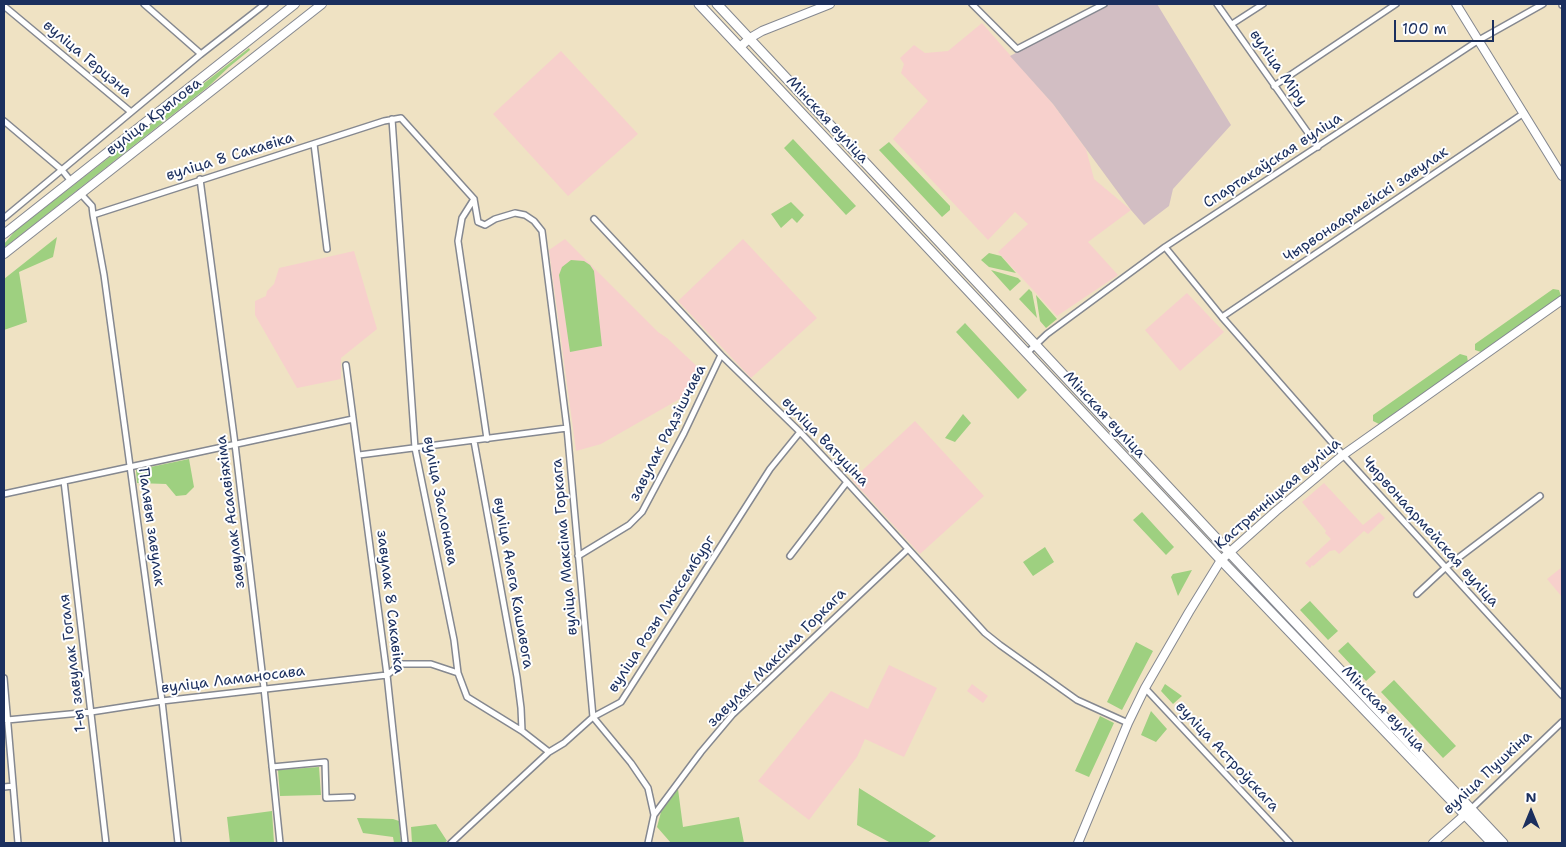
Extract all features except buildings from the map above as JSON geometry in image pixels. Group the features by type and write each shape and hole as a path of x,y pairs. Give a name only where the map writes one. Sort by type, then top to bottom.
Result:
{"main road":[{"name":"вуліца Крылова","path":"4,234 295,4"},
{"name":"вуліца Крылова","path":"4,254 322,4"},
{"name":"Мінская вуліца","path":"698,4 1221,560 1468,812 1503,843"},
{"name":"Мінская вуліца","path":"717,4 1229,552 1468,812 1492,843"},
{"path":"740,47 762,31 830,4"},
{"path":"1456,4 1562,176"},
{"path":"251,39 261,52"},
{"name":"Кастрычніцкая вуліца","path":"1078,843 1128,723 1145,688 1221,560 1343,455 1562,300"},
{"name":"вуліца Пушкіна","path":"1433,843 1468,812"}],"street":[{"path":"144,4 201,54"},
{"path":"4,218 201,54 265,4"},
{"path":"972,4 1017,49 1104,4"},
{"name":"вуліца Міру","path":"1217,4 1318,146"},
{"path":"1232,24 1263,4"},
{"path":"1274,86 1396,4"},
{"name":"Спартакаўская вуліца","path":"1027,353 1047,334 1165,247 1479,40 1543,4"},
{"name":"вуліца Герцэна","path":"4,6 131,112"},
{"name":"Чырвонаармейскі завулак","path":"1222,317 1524,113"},
{"name":"вуліца 8 Сакавіка","path":"93,215 200,179 392,119 401,118 474,199"},
{"name":"вуліца Заслонава","path":"392,119 415,448 454,640 458,672 467,697 522,731 549,752"},
{"path":"4,121 62,170 70,180"},
{"path":"314,144 327,249"},
{"name":"завулак Асаавіяхіма","path":"200,179 235,444 280,843"},
{"path":"80,193 92,206 93,215"},
{"path":"474,199 462,218 458,241 487,439"},
{"name":"вуліца Максіма Горкага","path":"474,199 478,222 485,225 495,219 515,213 526,215 542,231 567,428 593,717"},
{"name":"Палявы завулак","path":"93,215 104,274 162,701 178,843"},
{"name":"завулак Радзішчава","path":"578,556 629,525 642,512 684,434 721,355 594,219"},
{"name":"Чырвонаармейская вуліца","path":"1165,247 1222,317 1343,455 1562,695"},
{"name":"вуліца Ватуціна","path":"721,355 800,432 985,633 1077,700 1128,723"},
{"name":"завулак 8 Сакавіка","path":"346,365 387,674 405,843"},
{"path":"4,494 353,419"},
{"path":"359,455 567,428"},
{"name":"вуліца Розы Люксембург","path":"451,843 549,752 564,743 593,717 621,702 770,469 800,432"},
{"name":"вуліца Алега Кашавога","path":"474,441 517,677 522,731"},
{"name":"1-ы завулак Гогаля","path":"64,481 106,843"},
{"path":"790,556 847,482"},
{"path":"1417,594 1445,568 1540,496"},
{"name":"завулак Максіма Горкага","path":"654,815 701,752 733,714 908,549"},
{"name":"вуліца Ламаносава","path":"7,720 91,712 162,701 387,674 401,664 431,664 458,672"},
{"path":"4,678 18,843"},
{"name":"вуліца Астроўскага","path":"1145,688 1290,843"},
{"path":"593,717 631,763 648,788 654,815 648,843"},
{"name":"вуліца Пушкіна","path":"1468,812 1562,722"},
{"path":"272,767 325,762 326,798 352,797"},
{"path":"4,787 13,786"}],"shaded area":[{"path":"1110,4 1157,4 1231,125 1173,189 1169,206 1144,225 1053,104 1010,56"},
{"path":"982,23 1053,104 1086,149 1094,179 1131,210 1088,242 1118,275 1057,316 998,252 1028,224 1015,212 988,240 893,139 928,101 901,73 904,64 900,58 914,45 925,53 948,51"},
{"path":"561,51 638,134 568,196 493,114"},
{"path":"565,239 658,332 667,338 705,374 683,397 601,444 576,451 549,250"},
{"path":"743,239 817,318 751,378 678,301"},
{"path":"354,251 377,329 341,358 341,379 297,388 255,315 255,301 266,296 267,291 274,284 279,268"},
{"path":"1187,293 1224,332 1180,371 1145,330"},
{"path":"915,421 984,496 920,554 852,480"},
{"path":"1324,483 1363,525 1379,512 1385,518 1368,534 1364,531 1339,554 1335,550 1330,551 1310,568 1305,563 1331,539 1302,502"},
{"path":"1562,567 1562,597 1547,579"},
{"path":"889,665 937,688 904,757 865,739 857,757 809,820 758,781 831,691 868,709"},
{"path":"972,684 988,696 983,703 967,691"}],"green space":[{"path":"249,48 250,50 209,86 4,248 4,244 15,231"},
{"path":"793,139 856,206 846,215 784,148"},
{"path":"889,142 950,206 950,210 942,217 879,150"},
{"path":"791,202 804,215 797,223 792,218 781,228 771,214"},
{"path":"57,237 53,257 19,272 27,322 4,330 4,279"},
{"path":"989,253 1001,256 1016,273 989,267 981,260"},
{"path":"571,260 584,261 594,271 602,346 570,352 559,275 562,267"},
{"path":"991,270 1018,278 1021,281 1010,291"},
{"path":"1029,289 1032,292 1037,318 1019,299"},
{"path":"1553,289 1559,290 1561,296 1481,352 1475,350 1475,344"},
{"path":"1036,295 1057,319 1046,328 1040,321"},
{"path":"965,323 1027,390 1018,399 956,332"},
{"path":"1460,354 1467,356 1468,362 1379,424 1373,421 1373,415"},
{"path":"963,414 971,423 955,442 945,438"},
{"path":"189,459 194,487 186,495 176,496 166,484 137,483 136,470"},
{"path":"1142,512 1174,547 1166,555 1133,520"},
{"path":"1045,547 1054,562 1033,576 1023,562"},
{"path":"1192,570 1178,596 1171,577 1173,574"},
{"path":"1310,601 1338,631 1328,640 1300,610"},
{"path":"1136,642 1153,651 1122,710 1107,702"},
{"path":"1348,642 1376,672 1366,681 1338,651"},
{"path":"1394,680 1456,746 1443,758 1381,692"},
{"path":"1165,684 1182,696 1173,704 1161,691"},
{"path":"1151,711 1167,729 1156,742 1141,735"},
{"path":"1100,716 1114,723 1089,777 1075,771"},
{"path":"319,767 321,795 280,796 278,770"},
{"path":"859,788 936,836 927,843 891,843 857,825"},
{"path":"678,789 683,827 739,817 744,843 671,843 657,827 661,812"},
{"path":"272,811 274,843 230,843 227,817"},
{"path":"357,818 393,819 399,821 401,843 394,843 393,837 363,833"},
{"path":"436,824 447,841 444,843 412,843 411,827"}]}
